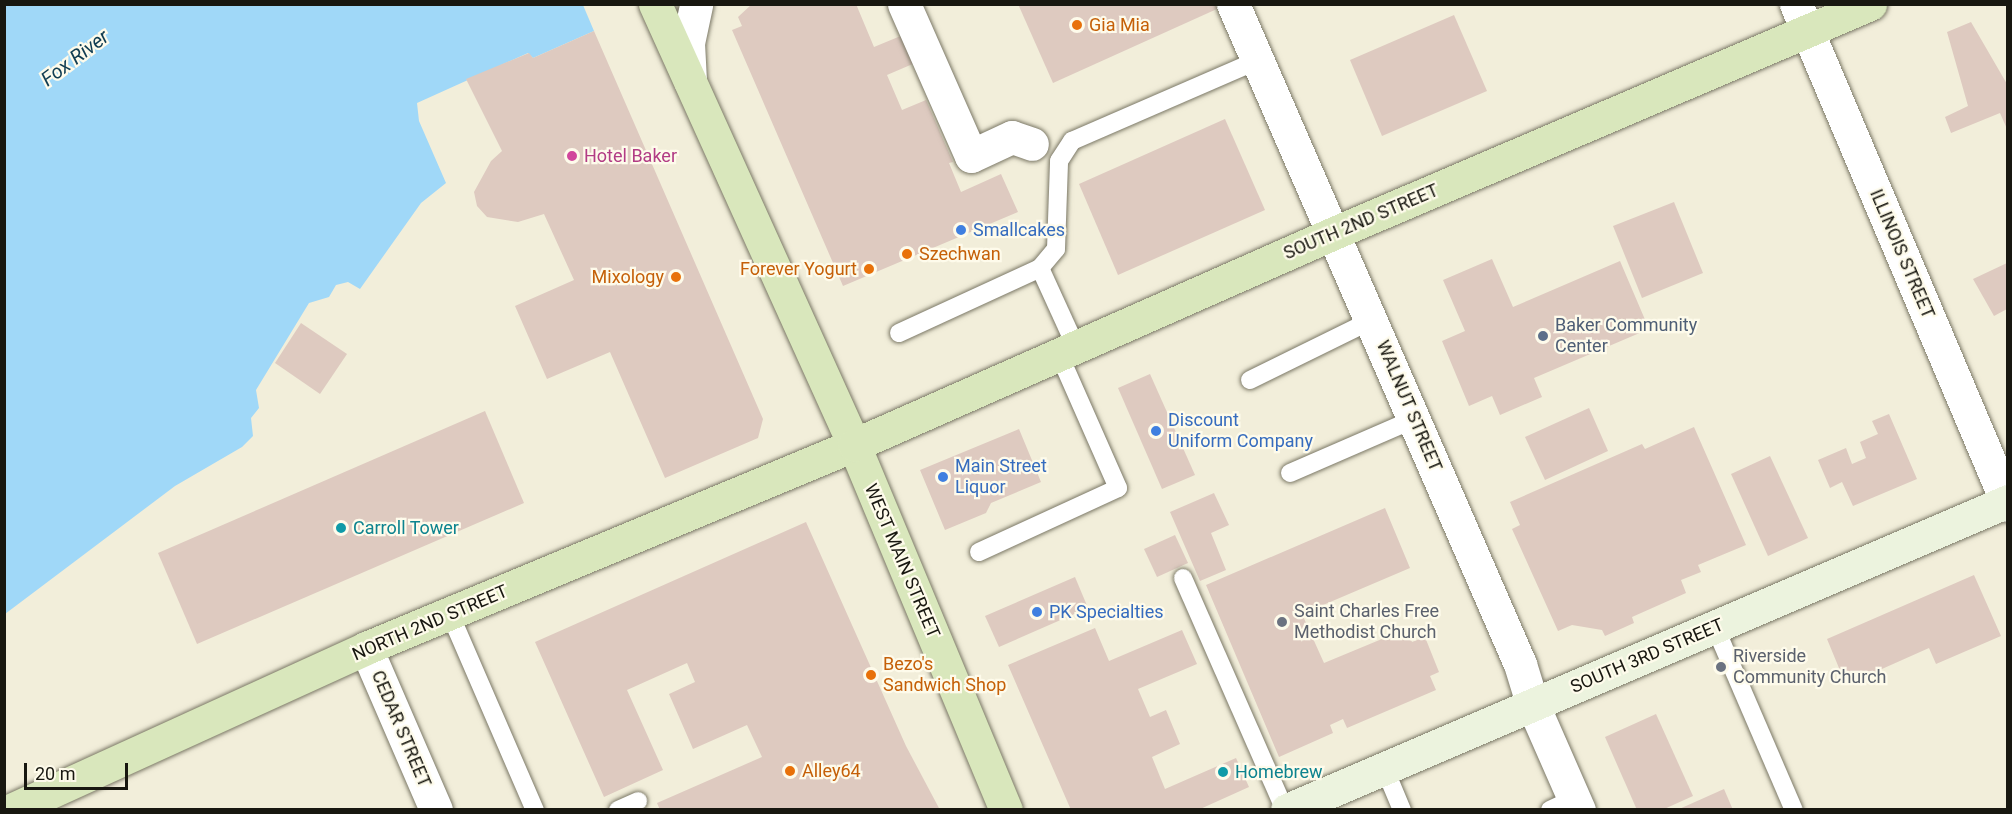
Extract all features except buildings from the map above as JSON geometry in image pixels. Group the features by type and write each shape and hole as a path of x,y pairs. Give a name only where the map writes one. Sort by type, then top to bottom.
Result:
{"main road":[{"name":"WEST MAIN STREET","path":"655,4 854,445 1006,810"},
{"name":"SOUTH 2ND STREET","path":"854,445 1334,233 1803,18 1870,4"},
{"name":"NORTH 2ND STREET","path":"10,810 366,648 854,445"}],"street":[{"path":"690,81 688,43 696,4"},
{"path":"904,4 971,156 1012,137 1032,144"},
{"name":"WALNUT STREET","path":"1233,4 1520,664 1568,806"},
{"name":"ILLINOIS STREET","path":"1803,18 2007,502"},
{"name":"SOUTH 3RD STREET","path":"1286,810 2007,502"},
{"name":"CEDAR STREET","path":"366,648 436,810"}],"lane":[{"path":"899,333 1040,268 1056,249 1059,161 1072,141 1258,60"},
{"path":"980,552 1118,488 1040,268"},
{"path":"1250,380 1372,320"},
{"path":"1290,473 1414,419"},
{"path":"1183,578 1286,810"},
{"path":"450,614 535,810"},
{"path":"1715,627 1794,810"},
{"path":"1384,767 1402,810"},
{"path":"618,810 638,801"}],"water":[{"name":"Fox River","path":"5,5 583,5 594,31 533,58 528,53 417,103 419,121 446,183 421,203 360,289 348,282 336,285 329,297 309,303 256,390 259,408 251,418 253,436 242,447 175,486 5,614"}],"place":[{"name":"Gia Mia","path":"1077,25"},
{"name":"Hotel Baker","path":"572,156"},
{"name":"Smallcakes","path":"961,230"},
{"name":"Szechwan","path":"907,254"},
{"name":"Forever Yogurt","path":"869,269"},
{"name":"Mixology","path":"676,277"},
{"name":"Baker Community Center","path":"1543,336"},
{"name":"Discount Uniform Company","path":"1156,431"},
{"name":"Main Street Liquor","path":"943,477"},
{"name":"Carroll Tower","path":"341,528"},
{"name":"PK Specialties","path":"1037,612"},
{"name":"Saint Charles Free Methodist Church","path":"1282,622"},
{"name":"Riverside Community Church","path":"1721,667"},
{"name":"Bezo's Sandwich Shop","path":"871,675"},
{"name":"Alley64","path":"790,771"},
{"name":"Homebrew","path":"1223,772"}]}
